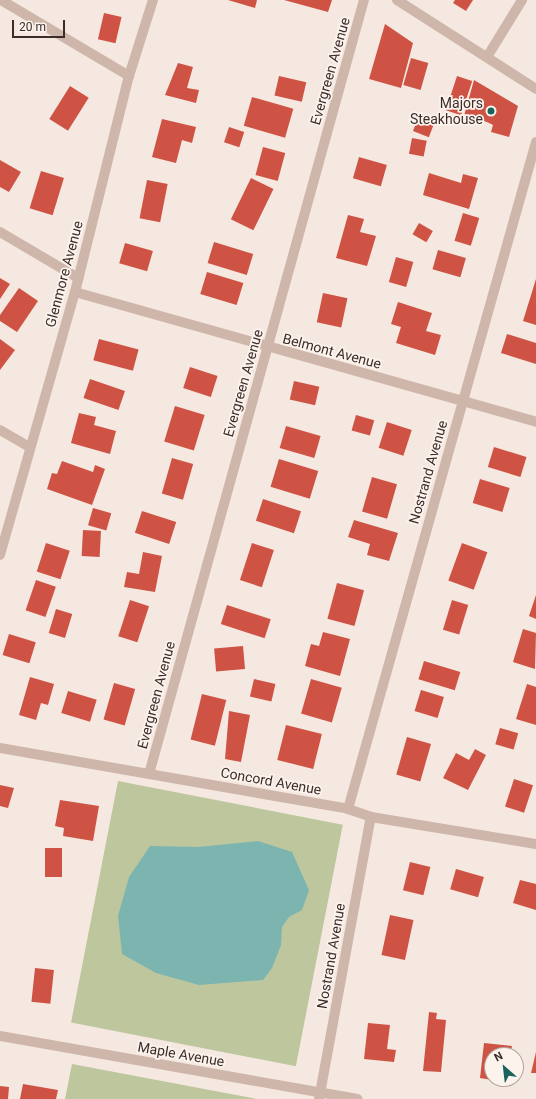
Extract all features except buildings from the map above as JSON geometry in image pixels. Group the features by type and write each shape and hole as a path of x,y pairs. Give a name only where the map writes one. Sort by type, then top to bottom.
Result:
{"street":[{"path":"1,0 129,76"},
{"name":"Glenmore Avenue","path":"0,555 78,278 129,76 153,0"},
{"name":"Evergreen Avenue","path":"149,774 364,0"},
{"path":"397,0 536,89"},
{"path":"487,57 522,0"},
{"name":"Nostrand Avenue","path":"348,809 536,142"},
{"path":"0,232 78,278"},
{"name":"Belmont Avenue","path":"74,292 536,422"},
{"path":"0,430 30,447"},
{"name":"Concord Avenue","path":"0,748 348,809 371,817 536,844"},
{"name":"Nostrand Avenue","path":"320,1096 371,817"},
{"name":"Maple Avenue","path":"0,1036 320,1096 357,1099"}],"green space":[{"path":"118,781 343,825 296,1066 71,1022"},
{"path":"72,1064 257,1099 65,1099"}],"water":[{"path":"258,841 292,852 309,890 302,910 289,917 282,927 281,945 272,968 263,980 199,985 156,973 122,954 118,916 129,877 150,846 198,847"}],"place":[{"name":"Majors Steakhouse","path":"491,111"}]}
